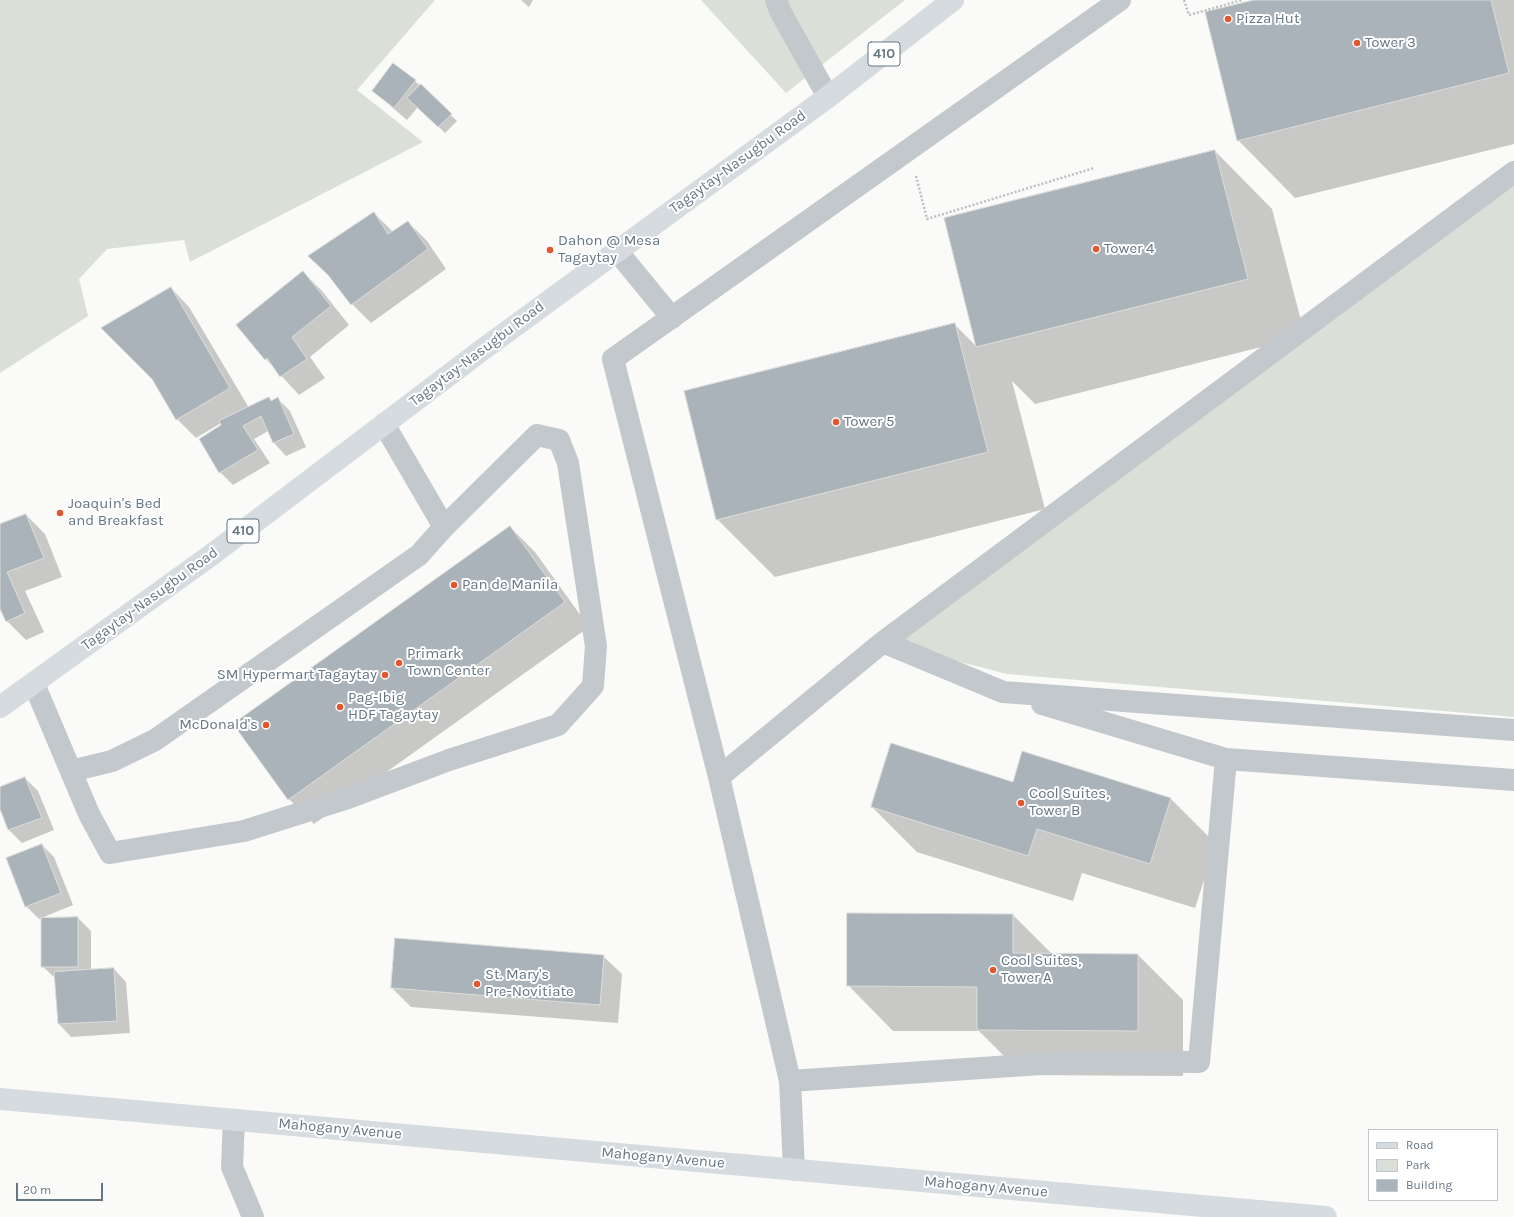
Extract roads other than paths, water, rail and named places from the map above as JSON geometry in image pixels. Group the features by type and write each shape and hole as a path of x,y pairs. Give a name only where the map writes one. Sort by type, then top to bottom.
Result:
{"main road":[{"name":"Tagaytay-Nasugbu Road","path":"0,707 214,553 384,424 828,97 953,0"},
{"name":"Mahogany Avenue","path":"0,1099 1326,1217"}],"lane":[{"path":"776,0 780,11 828,97"},
{"path":"794,1170 790,1081 719,777 613,359 910,151 1120,0"},
{"path":"719,777 883,642 1514,172"},
{"path":"618,251 672,318"},
{"path":"384,424 444,527"},
{"path":"34,684 89,814 110,853 244,831 348,798 449,760 558,725 593,686 596,646 568,463 559,440 537,435 444,527 419,555 155,740 112,761 72,771"},
{"path":"883,642 1003,692 1226,759 1514,780"},
{"path":"1003,692 1514,730"},
{"path":"790,1081 1085,1061 1199,1062 1226,759"},
{"path":"234,1120 232,1167 253,1217"}],"place":[{"name":"Pizza Hut","path":"1228,19"},
{"name":"Tower 3","path":"1357,43"},
{"name":"Tower 4","path":"1096,249"},
{"name":"Dahon @ Mesa Tagaytay","path":"550,250"},
{"name":"Tower 5","path":"836,422"},
{"name":"Joaquin's Bed and Breakfast","path":"60,513"},
{"name":"Pan de Manila","path":"454,585"},
{"name":"Primark Town Center","path":"399,663"},
{"name":"SM Hypermart Tagaytay","path":"385,675"},
{"name":"Pag-Ibig HDF Tagaytay","path":"340,707"},
{"name":"McDonald's","path":"266,725"},
{"name":"Cool Suites, Tower B","path":"1021,803"},
{"name":"Cool Suites, Tower A","path":"993,970"},
{"name":"St. Mary's Pre-Novitiate","path":"477,984"}]}
